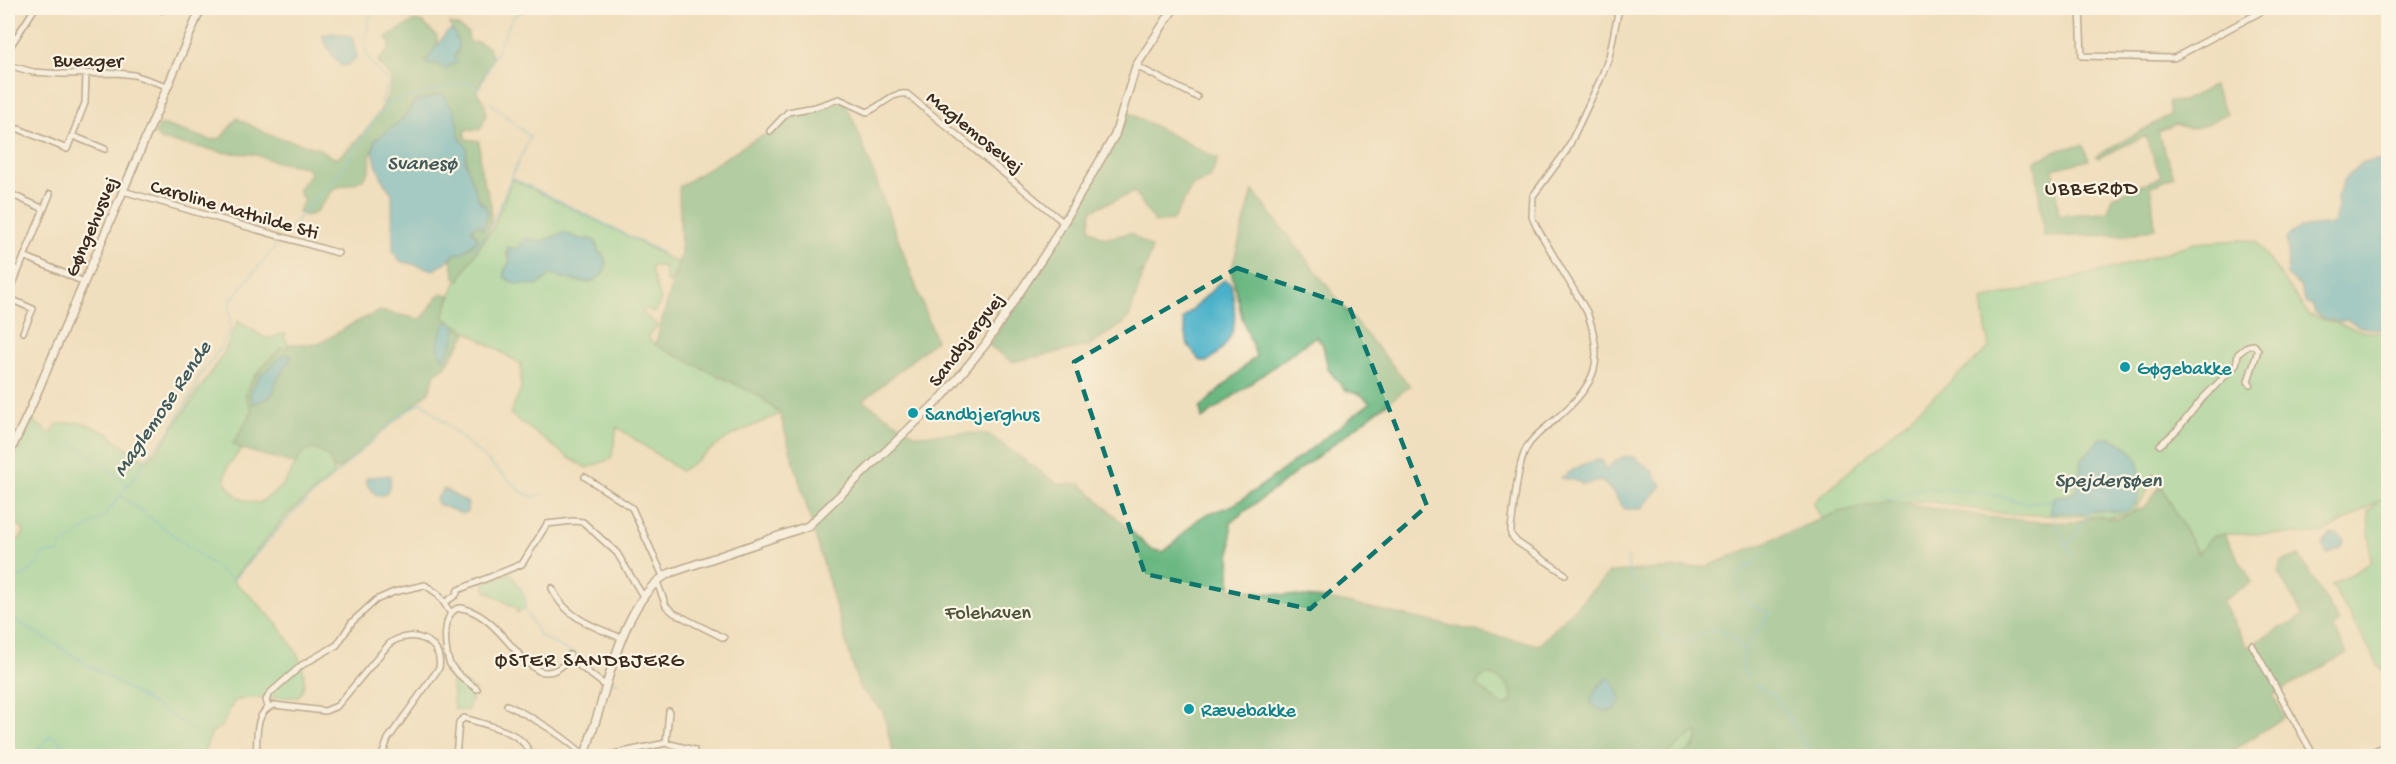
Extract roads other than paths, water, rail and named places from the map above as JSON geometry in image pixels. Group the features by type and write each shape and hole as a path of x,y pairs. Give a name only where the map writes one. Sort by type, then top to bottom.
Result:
{"street":[{"path":"8,50 35,8"},
{"name":"Gøngehusvej","path":"8,456 201,8"},
{"name":"Sandbjergvej","path":"585,756 622,638 631,617 657,582 663,576 796,532 817,519 915,425 952,386 981,350 1024,289 1115,135 1136,66 1174,8"},
{"path":"1565,574 1517,542 1511,529 1524,453 1534,438 1568,410 1593,377 1597,354 1592,325 1587,312 1536,226 1532,217 1532,205 1533,196 1540,184 1567,150 1601,78 1609,57 1619,8"},
{"path":"2080,8 2082,56 2174,58 2268,8"},
{"name":"Bueager","path":"8,65 33,72 134,75 167,86"},
{"path":"1136,66 1197,97"},
{"path":"19,129 67,149 85,103 86,75"},
{"name":"Maglemosevej","path":"770,131 788,112 815,107 839,99 867,112 874,110 896,95 907,94 1063,222"},
{"path":"73,136 105,149"},
{"name":"Caroline Mathilde Sti","path":"123,191 338,253"},
{"path":"8,193 44,209"},
{"path":"23,332 33,309 8,297 50,194"},
{"path":"24,256 84,282"},
{"path":"8,265 18,270"},
{"path":"2160,445 2177,430 2202,399 2236,365 2238,354 2248,346 2254,345 2257,354 2248,381 2250,384"},
{"path":"585,477 632,508 663,576"},
{"path":"444,603 456,595 458,590 522,564 548,524 573,521 583,522 617,553 644,598"},
{"path":"657,582 666,606 674,613 724,638"},
{"path":"268,707 266,700 270,693 302,665 337,645 352,622 376,600 394,592 425,585 434,589 450,612"},
{"path":"552,588 558,600 584,622 622,638"},
{"path":"476,685 466,682 450,663 446,622 450,612 456,609 467,610 493,624 539,671 554,671 570,657 606,686"},
{"path":"256,756 259,718 268,707 274,705 331,710 337,706 389,644 406,635 424,639 433,645 437,652 439,668 388,739 382,756"},
{"path":"2252,645 2314,756"},
{"path":"507,705 559,733 585,756"},
{"path":"666,743 669,711"},
{"path":"456,756 459,722 464,718 516,736 528,746 530,756"},
{"path":"604,756 666,743 694,750"},
{"path":"2365,756 2388,744"}],"water":[{"path":"452,29 458,42 458,52 454,56 457,63 448,66 446,70 435,63 429,65 426,61 446,33"},
{"path":"332,33 352,36 357,57 348,65 341,66 328,48 322,35"},
{"name":"Svanesø","path":"443,94 455,112 460,138 467,148 465,161 479,201 486,207 488,213 483,229 478,224 471,229 478,239 462,253 455,254 434,270 400,261 393,252 392,193 384,183 373,151 375,140 398,123 415,101"},
{"path":"2388,160 2388,330 2360,327 2347,320 2340,322 2323,318 2315,313 2312,305 2306,303 2300,287 2287,275 2286,239 2291,233 2302,228 2333,223 2338,208 2337,197 2344,180 2363,162"},
{"path":"563,233 596,242 597,249 607,262 599,278 584,282 551,274 538,285 516,284 504,277 505,269 510,262 507,247 517,249 525,238 543,241"},
{"path":"1225,280 1231,284 1235,308 1233,328 1230,337 1217,354 1207,362 1199,360 1188,345 1183,319 1219,283"},
{"path":"449,321 457,327 452,345 444,360 439,351 439,340"},
{"path":"285,354 292,356 275,383 274,392 268,398 253,404 250,394 257,380"},
{"name":"Spejdersøen","path":"2101,438 2112,438 2135,455 2139,465 2140,491 2136,503 2127,511 2050,514 2053,497 2072,494 2076,491 2082,459"},
{"path":"1625,456 1634,457 1654,472 1655,477 1662,484 1641,509 1625,509 1601,481 1583,485 1577,481 1561,478 1580,466 1596,460 1604,463 1604,471"},
{"path":"390,475 391,483 386,494 377,496 365,482 368,477"},
{"path":"444,489 468,503 467,512 462,514 438,504 436,499"},
{"path":"2331,534 2337,534 2343,538 2344,542 2341,548 2327,554 2322,545"},
{"path":"1609,677 1621,699 1616,709 1605,711 1591,703 1595,691"}],"waterway":[{"name":"Maglemose Rende","path":"286,235 343,168 376,116 387,110 382,102 385,89 390,86 390,83 373,65 366,50 365,42 371,11 367,8"},
{"path":"384,104 467,82 479,89 513,17 527,8"},
{"path":"490,102 530,137 513,178 661,252"},
{"path":"472,251 491,225 512,176"},
{"name":"Maglemose Rende","path":"8,588 40,562 40,557 44,553 59,553 60,547 104,516 139,471 143,462 167,435 195,389 199,377 220,349 230,331 230,301 281,240"},
{"path":"120,495 233,580 293,513 401,415 422,402 521,491 533,497 542,493"},
{"path":"71,441 128,484"},
{"path":"1881,496 1891,500 1924,487 1990,494 2026,503 2051,500"},
{"path":"2068,546 2090,511"},
{"path":"2051,514 2072,555"},
{"path":"1748,680 1744,671 1744,653 1770,614 1744,600 1736,576 1767,552"},
{"path":"1627,557 1630,577 1636,583"},
{"path":"517,583 526,599 525,610 540,636 578,656 605,679"},
{"path":"1640,587 1653,600 1660,632 1666,639 1682,642 1716,630 1729,634 1743,650"},
{"path":"8,615 194,730"},
{"path":"610,681 618,682"},
{"path":"1755,686 1773,694 1813,756"},
{"path":"33,756 50,735 81,756"}],"place":[{"name":"Gøgebakke","path":"2125,367"},
{"name":"Sandbjerghus","path":"913,413"},
{"name":"Rævebakke","path":"1189,709"}],"district":[{"name":"UBBERØD","path":"2092,187"},
{"name":"ØSTER SANDBJERG","path":"590,659"}],"park label":[{"name":"Folehaven","path":"988,611"}]}
